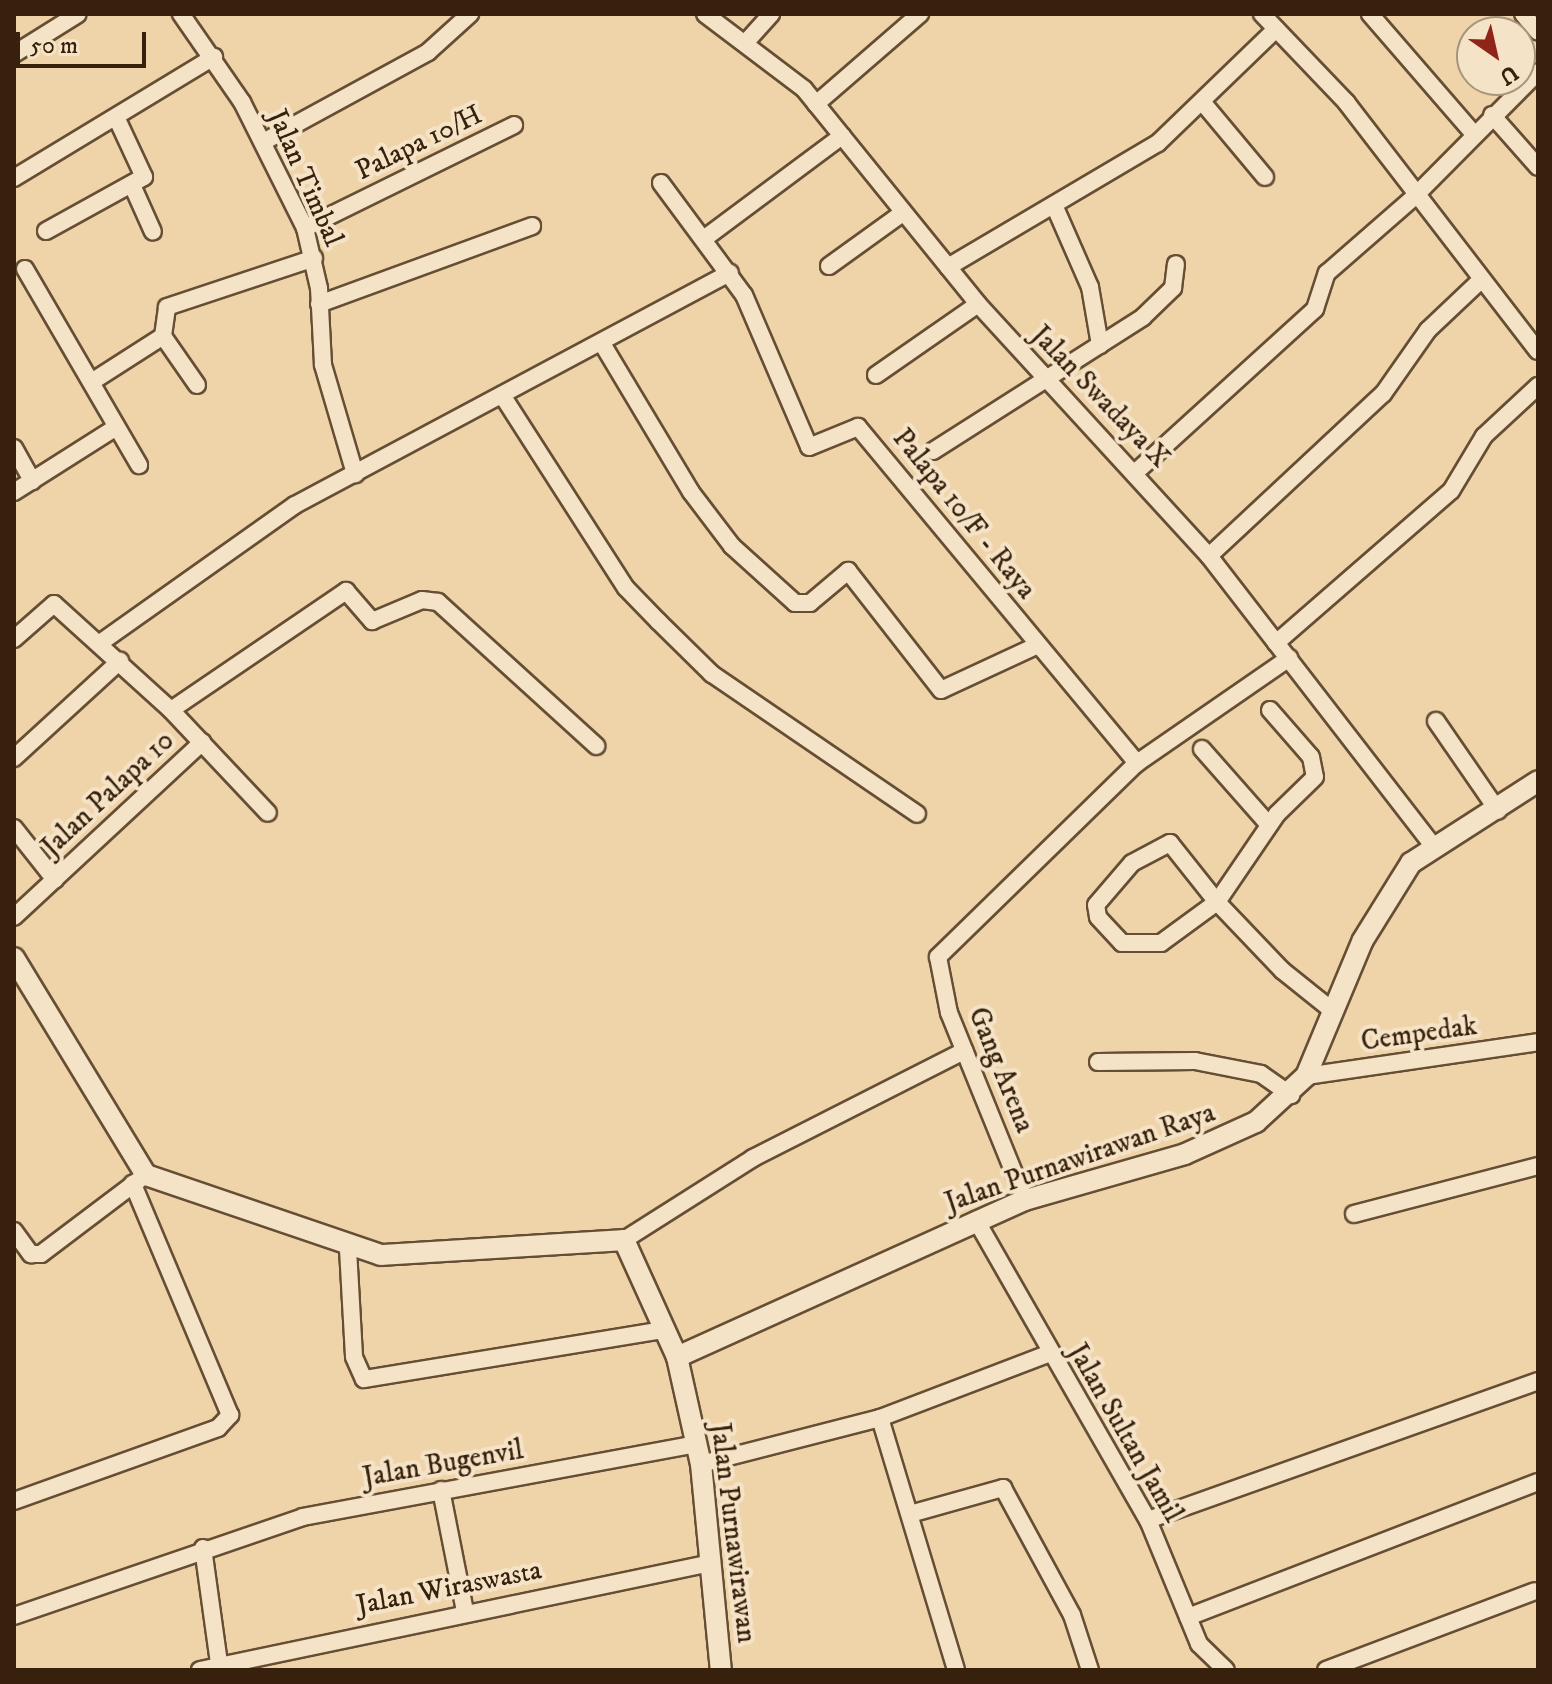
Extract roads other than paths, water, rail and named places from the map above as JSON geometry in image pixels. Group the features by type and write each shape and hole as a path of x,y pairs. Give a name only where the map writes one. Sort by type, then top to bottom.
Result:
{"street":[{"path":"14,54 78,14"},
{"name":"Jalan Timbal","path":"181,14 214,57 265,141 305,228 314,258 323,365 355,474"},
{"name":"Jalan Swadaya X","path":"705,14 747,41 816,104 901,214 978,304 1042,377 1137,471 1209,556 1431,843"},
{"path":"747,41 771,14"},
{"path":"816,104 920,14"},
{"path":"1262,14 1346,102 1413,198 1538,351"},
{"path":"1370,14 1474,134"},
{"path":"1523,14 1538,32"},
{"path":"265,141 428,52 466,15"},
{"path":"948,267 1158,143 1204,104 1276,29"},
{"path":"14,178 214,57"},
{"path":"1137,471 1315,309 1327,273 1413,198 1538,72"},
{"path":"1204,104 1265,177"},
{"path":"1492,115 1538,167"},
{"path":"46,231 132,185 144,167 116,117"},
{"name":"Palapa 10/H","path":"305,228 514,125"},
{"path":"705,238 842,136"},
{"name":"Palapa 10/F - Raya","path":"661,183 730,273 809,447 858,427 1137,763"},
{"path":"132,185 153,232"},
{"path":"1054,205 1090,287 1100,345"},
{"path":"829,266 901,214"},
{"path":"319,304 532,226"},
{"path":"197,385 163,336 160,321 172,302 314,258"},
{"path":"933,451 1042,377 1100,345 1168,294 1176,264"},
{"path":"25,269 93,381 115,428 139,465"},
{"path":"100,643 295,505 603,345 730,273"},
{"path":"1209,556 1383,394 1428,330 1482,279"},
{"path":"876,375 978,304"},
{"path":"93,381 163,336"},
{"path":"603,345 691,492 732,546 795,603 810,603 848,571 941,690 1038,645"},
{"path":"1276,643 1451,491 1484,436 1538,386"},
{"path":"502,395 626,588 659,622 712,674 917,814"},
{"path":"14,492 115,428"},
{"path":"14,448 32,481"},
{"path":"171,710 346,591 372,621 422,600 438,602 596,746"},
{"path":"14,639 54,604 171,710 268,813"},
{"path":"1137,763 1289,658"},
{"path":"14,758 120,661"},
{"path":"1270,710 1316,771 1269,825 1217,902 1173,939 1144,945 1107,933 1096,905 1132,863 1170,843 1217,902 1333,1011"},
{"path":"1436,721 1498,811"},
{"name":"Jalan Palapa 10","path":"14,917 202,742"},
{"path":"1202,749 1269,825"},
{"name":"Gang Arena","path":"1025,1200 964,1051 938,957 1137,763"},
{"name":"Jalan Purnawirawan Raya","path":"677,1357 1025,1200 1185,1154 1239,1132 1291,1095 1306,1076 1375,917 1431,843 1498,811 1537,783"},
{"path":"14,828 55,880"},
{"path":"14,958 139,1180 230,1415 218,1428 14,1501"},
{"name":"Cempedak","path":"1306,1076 1538,1043"},
{"path":"139,1180 348,1249 400,1256 603,1236 624,1240 753,1158 964,1051"},
{"path":"1098,1062 1195,1061 1261,1074 1291,1095"},
{"path":"1354,1214 1538,1166"},
{"path":"14,1231 36,1256 139,1180"},
{"name":"Jalan Sultan Jamil","path":"976,1220 1148,1520 1204,1652 1226,1670"},
{"name":"Jalan Purnawirawan","path":"624,1240 662,1330 677,1357 698,1454 721,1670"},
{"path":"348,1249 354,1357 364,1379 662,1330"},
{"name":"Jalan Bugenvil","path":"14,1616 203,1548 303,1517 441,1490 698,1454 880,1418 1050,1353"},
{"path":"1148,1520 1538,1381"},
{"path":"880,1418 956,1670"},
{"path":"1188,1617 1538,1482"},
{"path":"910,1514 1003,1488 1072,1615 1090,1670"},
{"path":"441,1490 465,1611"},
{"path":"203,1548 219,1663"},
{"name":"Jalan Wiraswasta","path":"200,1670 219,1663 465,1611 711,1563"},
{"path":"1326,1670 1535,1591"}]}
